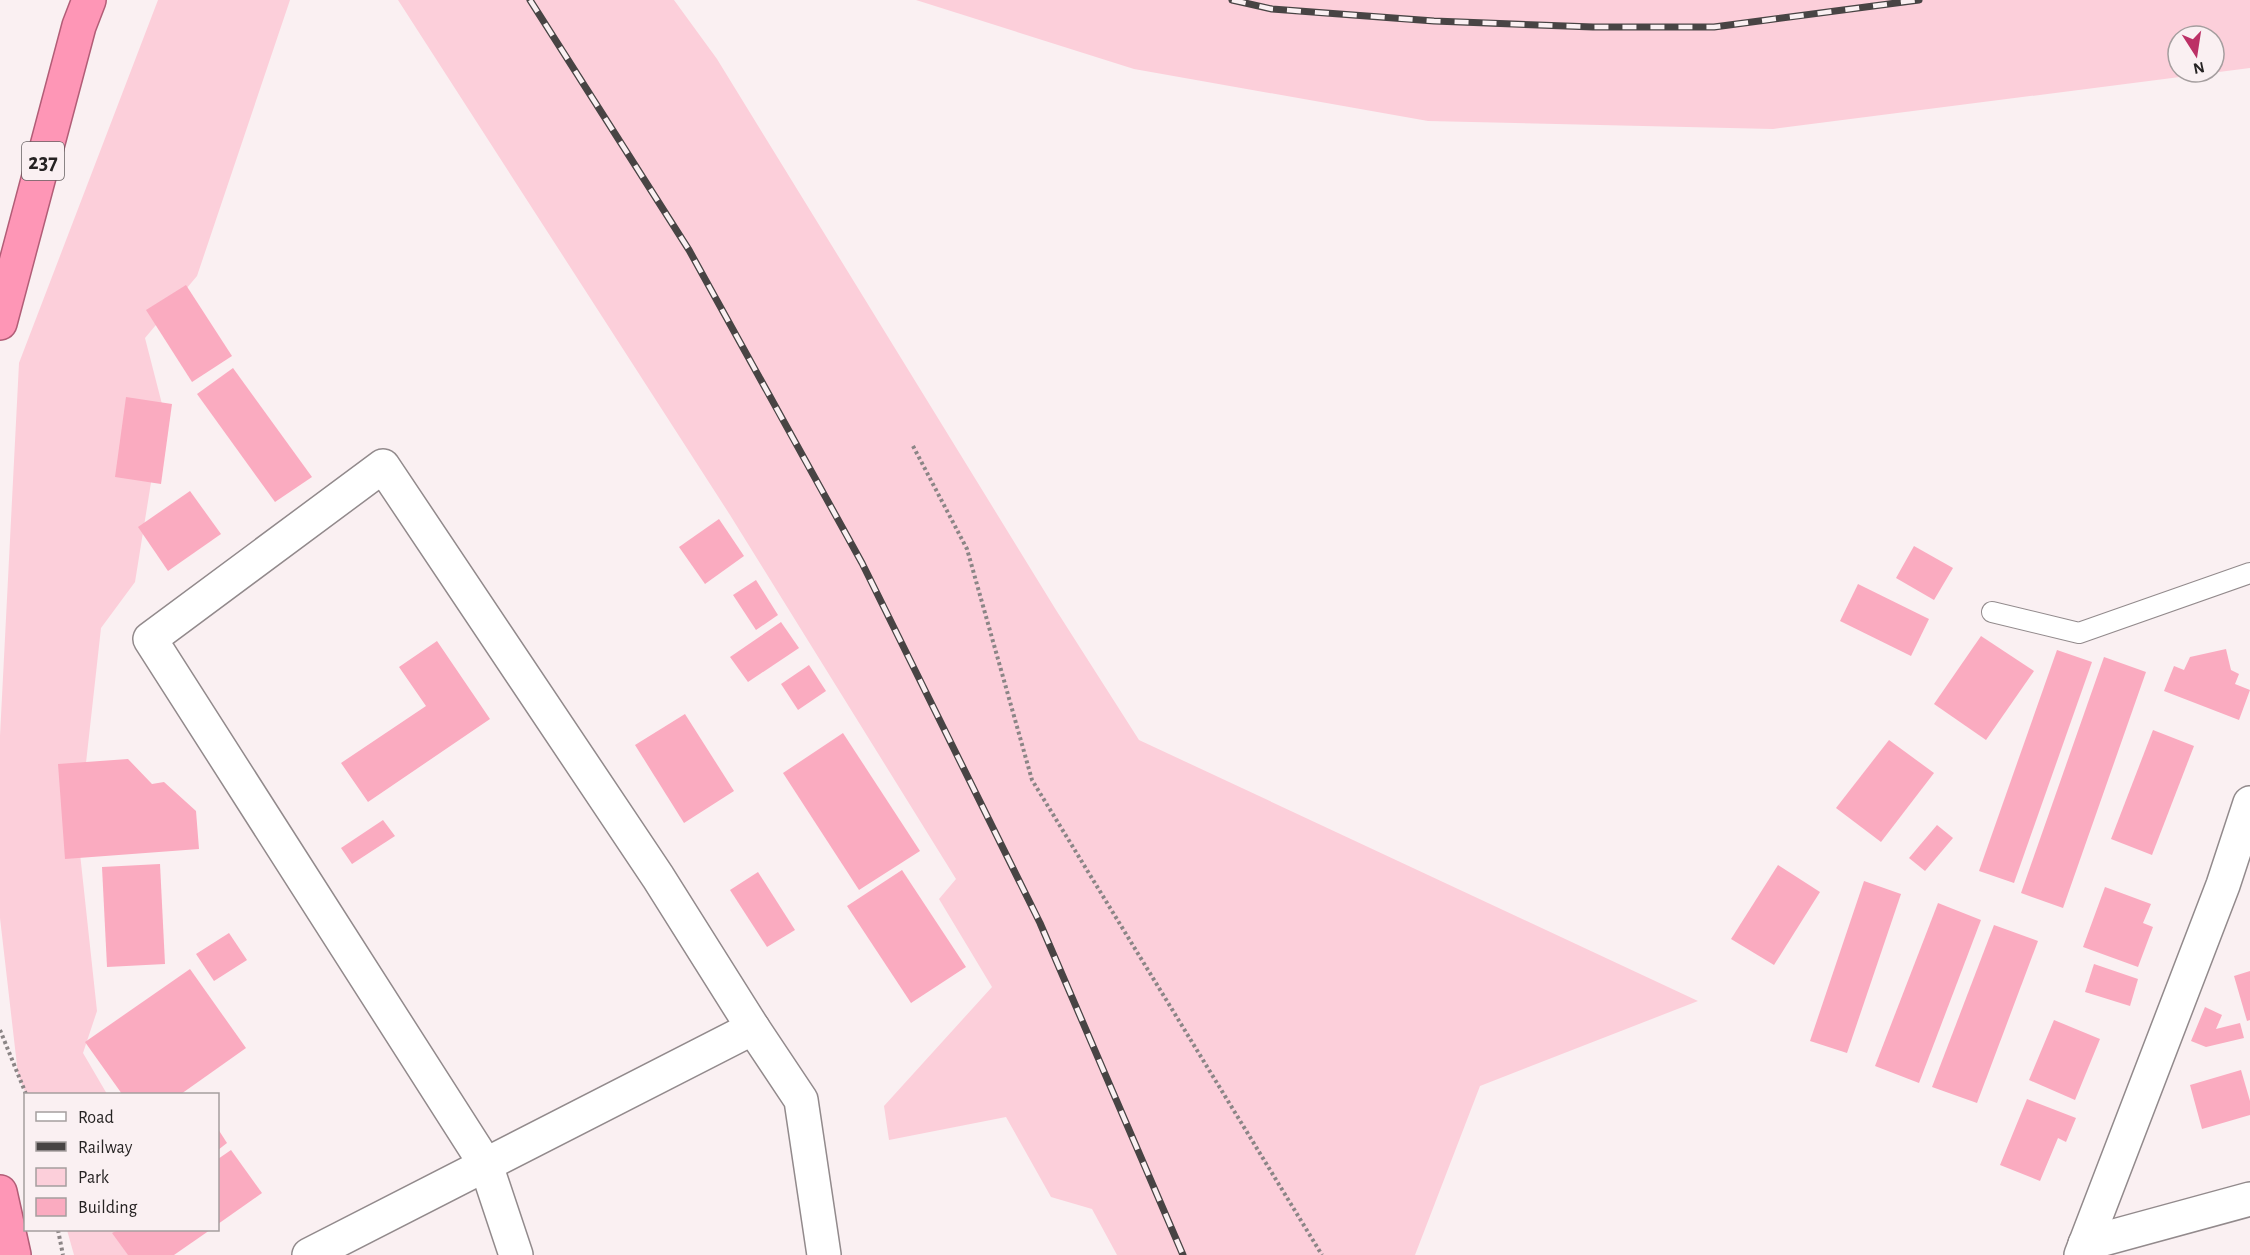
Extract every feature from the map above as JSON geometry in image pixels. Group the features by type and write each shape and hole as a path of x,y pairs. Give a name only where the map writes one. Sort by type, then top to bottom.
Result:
{"highway":[{"name":"237","path":"0,323 79,26 89,0"},
{"path":"0,1192 14,1255"}],"street":[{"path":"516,1255 486,1166 150,639 383,466 657,877 801,1100 824,1255"},
{"path":"2083,1250 2236,881 2250,803"},
{"path":"309,1255 753,1028"},
{"path":"2083,1250 2250,1199"}],"lane":[{"path":"1992,612 2079,633 2250,573"}],"path":[{"path":"913,446 967,549 1032,780 1322,1255"},
{"path":"0,1030 25,1093"},
{"path":"58,1231 63,1255"}],"green space":[{"path":"158,0 290,0 197,276 145,338 163,408 135,582 101,628 78,835 97,1011 83,1053 106,1093 26,1093 18,1074 0,918 0,736 19,363"},
{"path":"398,0 674,0 717,59 1056,610 1139,740 1698,1001 1480,1086 1415,1255 1117,1255 1092,1209 1051,1197 1006,1117 889,1140 884,1106 992,987 939,899 956,879 730,515"},
{"path":"916,0 2250,0 2250,68 2226,71 2226,24 2166,24 2166,79 1773,129 1428,121 1134,69"},
{"path":"67,1231 129,1231 141,1255 74,1255"}],"building":[{"path":"186,285 232,356 192,382 146,310"},
{"path":"233,368 312,477 275,502 197,394"},
{"path":"126,397 172,404 161,484 115,477"},
{"path":"190,491 221,534 168,571 138,527"},
{"path":"719,519 744,556 705,584 679,547"},
{"path":"1914,546 1953,568 1934,600 1896,578"},
{"path":"756,580 778,615 756,630 733,595"},
{"path":"1858,584 1929,619 1911,656 1840,621"},
{"path":"781,622 799,648 748,682 730,657"},
{"path":"1981,636 2034,671 1986,740 1934,704"},
{"path":"437,641 490,719 368,802 341,763 426,706 399,667"},
{"path":"2226,649 2231,670 2239,674 2235,684 2250,690 2239,720 2164,691 2174,666 2184,670 2190,657"},
{"path":"2057,650 2092,662 2014,883 1979,871"},
{"path":"2104,657 2146,672 2063,908 2021,893"},
{"path":"809,665 826,691 798,710 781,684"},
{"path":"685,714 734,791 684,823 635,745"},
{"path":"2153,730 2194,746 2152,855 2111,839"},
{"path":"843,733 920,851 859,890 783,773"},
{"path":"1889,740 1934,773 1881,842 1836,808"},
{"path":"128,759 152,784 164,782 196,811 199,849 65,859 58,764"},
{"path":"383,820 395,836 352,864 341,848"},
{"path":"1937,825 1953,838 1925,871 1909,858"},
{"path":"160,864 165,964 107,967 102,867"},
{"path":"1778,865 1820,892 1774,965 1731,939"},
{"path":"902,870 966,967 911,1003 847,906"},
{"path":"758,872 795,930 767,947 730,890"},
{"path":"1864,881 1901,894 1847,1053 1810,1041"},
{"path":"2105,887 2151,904 2143,923 2153,927 2138,967 2083,947"},
{"path":"1938,903 1981,920 1919,1083 1875,1066"},
{"path":"1994,925 2038,941 1977,1103 1932,1087"},
{"path":"229,933 247,960 214,981 196,954"},
{"path":"2094,964 2138,979 2130,1006 2085,992"},
{"path":"190,969 246,1048 182,1093 121,1093 85,1042"},
{"path":"2250,971 2250,1020 2247,1021 2234,976"},
{"path":"2205,1007 2222,1015 2216,1029 2240,1023 2244,1038 2206,1047 2191,1041"},
{"path":"2054,1020 2100,1039 2075,1100 2029,1080"},
{"path":"2241,1070 2250,1101 2250,1115 2202,1129 2190,1085"},
{"path":"2027,1099 2076,1118 2066,1142 2058,1138 2040,1181 2000,1165"},
{"path":"219,1131 227,1143 219,1149"},
{"path":"231,1150 262,1193 219,1223 219,1158"},
{"path":"116,1231 209,1231 174,1255 128,1255 112,1233"}],"railway":[{"path":"530,0 689,250 862,563 1040,923 1183,1255"},
{"path":"1232,0 1272,9 1434,21 1593,27 1714,27 1919,0"}]}
